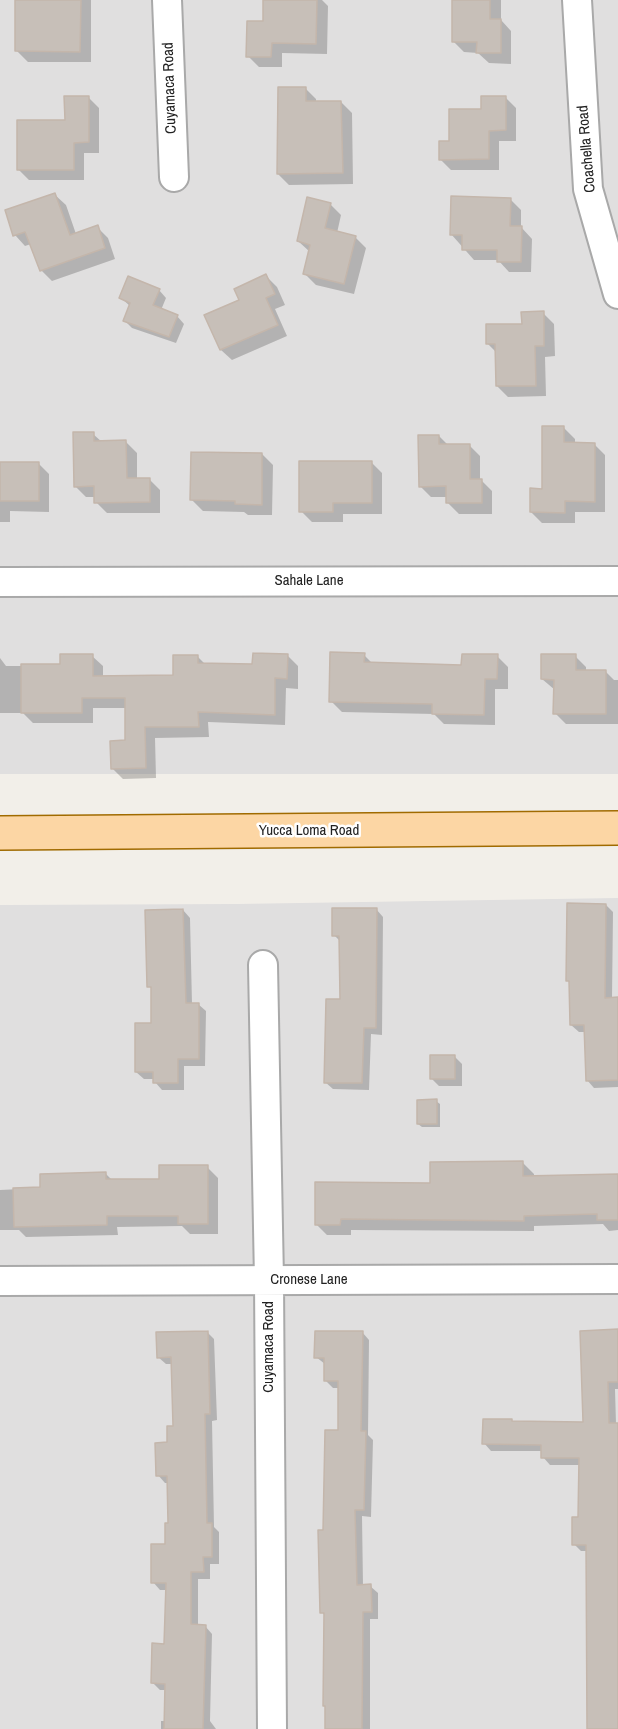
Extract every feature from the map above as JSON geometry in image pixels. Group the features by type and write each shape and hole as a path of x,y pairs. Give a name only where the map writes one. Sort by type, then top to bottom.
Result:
{"main road":[{"name":"Yucca Loma Road","path":"0,833 618,828"}],"street":[{"name":"Cuyamaca Road","path":"167,0 174,177"},
{"name":"Coachella Road","path":"577,0 588,189 618,294"},
{"name":"Sahale Lane","path":"0,582 618,581"},
{"name":"Cuyamaca Road","path":"263,965 269,1280 272,1729"},
{"name":"Cronese Lane","path":"0,1281 618,1279"}],"shaded area":[{"path":"0,0 618,0 618,774 0,774"},
{"path":"618,898 618,1729 0,1729 0,905"}],"building":[{"path":"15,0 81,0 80,52 15,51"},
{"path":"263,0 317,0 316,44 272,43 271,57 246,57 247,21 263,21"},
{"path":"452,0 490,0 490,19 501,19 501,53 476,53 477,42 452,42"},
{"path":"278,87 306,87 306,101 341,101 343,173 277,174"},
{"path":"64,96 89,96 89,142 74,143 74,170 17,170 17,120 65,120"},
{"path":"481,96 506,96 506,130 489,131 489,159 439,160 439,141 449,141 449,109 481,109"},
{"path":"55,193 70,235 98,225 105,248 40,271 25,232 13,236 5,210"},
{"path":"451,196 511,198 510,226 522,226 521,262 497,262 497,250 462,250 462,235 450,235"},
{"path":"307,197 331,203 325,228 356,236 344,284 303,274 310,245 297,241"},
{"path":"266,274 275,294 266,298 278,325 220,350 204,315 239,300 234,289"},
{"path":"128,276 160,289 153,305 178,315 169,337 123,321 130,303 119,298"},
{"path":"544,311 544,346 535,346 536,386 496,386 495,344 486,344 486,324 522,324 521,312"},
{"path":"542,426 564,426 564,442 595,443 595,502 565,501 565,513 530,512 530,488 542,489"},
{"path":"73,432 94,432 94,441 126,440 127,478 150,478 150,502 94,503 94,486 74,487"},
{"path":"418,435 439,435 439,444 470,444 470,479 482,479 482,503 446,503 446,486 419,487"},
{"path":"191,452 262,453 262,505 235,504 235,501 190,500"},
{"path":"299,461 372,461 372,503 333,503 333,512 299,512"},
{"path":"0,462 39,462 39,501 0,501"},
{"path":"330,652 365,653 364,662 461,665 462,654 498,654 497,679 485,679 484,715 432,714 432,704 329,702"},
{"path":"253,653 288,654 287,679 275,678 275,715 198,712 199,727 145,727 146,768 111,769 110,741 125,740 125,698 82,698 82,713 21,713 21,664 60,664 60,654 93,654 93,676 173,675 173,655 198,655 198,663 252,664"},
{"path":"541,654 576,654 576,670 606,670 606,714 553,714 554,680 541,679"},
{"path":"567,903 606,904 605,998 618,997 618,1080 586,1081 584,1025 570,1025 569,981 566,981"},
{"path":"332,908 377,908 376,1028 364,1028 362,1083 324,1083 326,999 340,999 339,936 332,936"},
{"path":"183,909 186,1003 199,1003 199,1059 178,1059 178,1083 153,1083 153,1072 135,1072 135,1023 151,1023 151,987 147,987 145,910"},
{"path":"430,1055 455,1055 455,1079 430,1079"},
{"path":"437,1099 437,1124 417,1124 417,1100"},
{"path":"523,1161 523,1176 618,1174 618,1220 597,1220 597,1214 524,1216 524,1221 341,1219 340,1225 315,1225 315,1182 430,1183 430,1162"},
{"path":"159,1165 208,1165 208,1224 178,1224 178,1216 107,1216 107,1225 14,1227 13,1188 40,1187 40,1174 106,1172 106,1179 159,1179"},
{"path":"618,1329 618,1382 608,1382 609,1423 618,1423 618,1729 587,1729 586,1545 572,1545 572,1517 578,1517 579,1458 541,1458 541,1445 482,1444 483,1419 583,1422 580,1331"},
{"path":"208,1331 210,1414 205,1414 207,1523 212,1523 212,1557 203,1557 204,1572 191,1572 191,1624 206,1625 203,1729 164,1729 165,1684 151,1683 152,1643 164,1644 166,1583 151,1583 151,1544 165,1544 165,1523 168,1523 167,1476 156,1476 155,1443 167,1442 167,1426 173,1426 171,1357 157,1358 156,1332"},
{"path":"315,1331 363,1331 361,1431 366,1431 364,1510 355,1510 357,1585 371,1584 372,1612 363,1612 362,1729 325,1729 325,1706 323,1706 324,1613 320,1613 318,1530 323,1530 325,1430 338,1430 338,1381 324,1381 324,1358 314,1358"}]}
